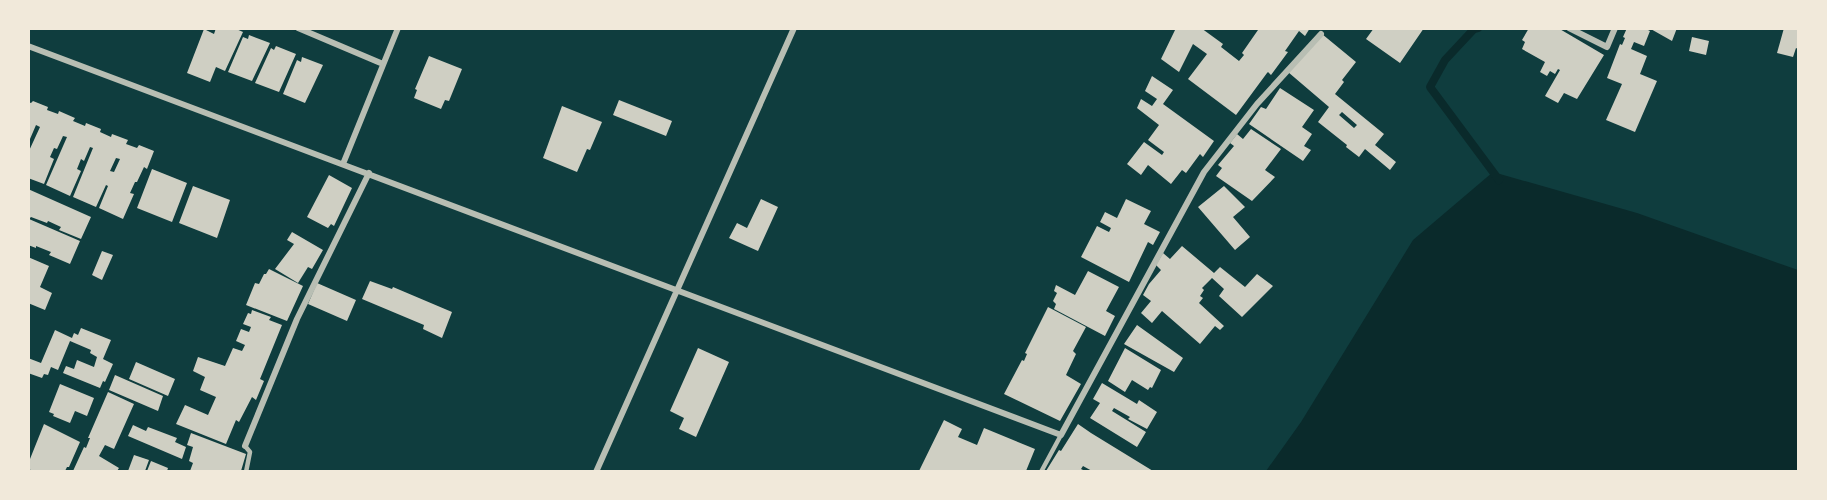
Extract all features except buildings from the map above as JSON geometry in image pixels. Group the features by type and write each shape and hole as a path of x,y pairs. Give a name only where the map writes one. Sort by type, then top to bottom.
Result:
{"street":[{"path":"298,28 383,64"},
{"path":"343,164 398,28"},
{"path":"596,471 794,28"},
{"path":"1569,28 1607,47 1615,28"},
{"path":"28,46 1060,435 1203,172 1257,104 1322,34"},
{"path":"245,446 297,320 369,173"}],"lane":[{"path":"1041,471 1060,435"},
{"path":"245,446 250,452 246,471"}],"water":[{"path":"1493,172 1637,213 1798,270 1798,471 1266,471 1301,422 1413,240"}],"waterway":[{"path":"1478,28 1474,29 1445,60 1430,87 1499,180"}]}
